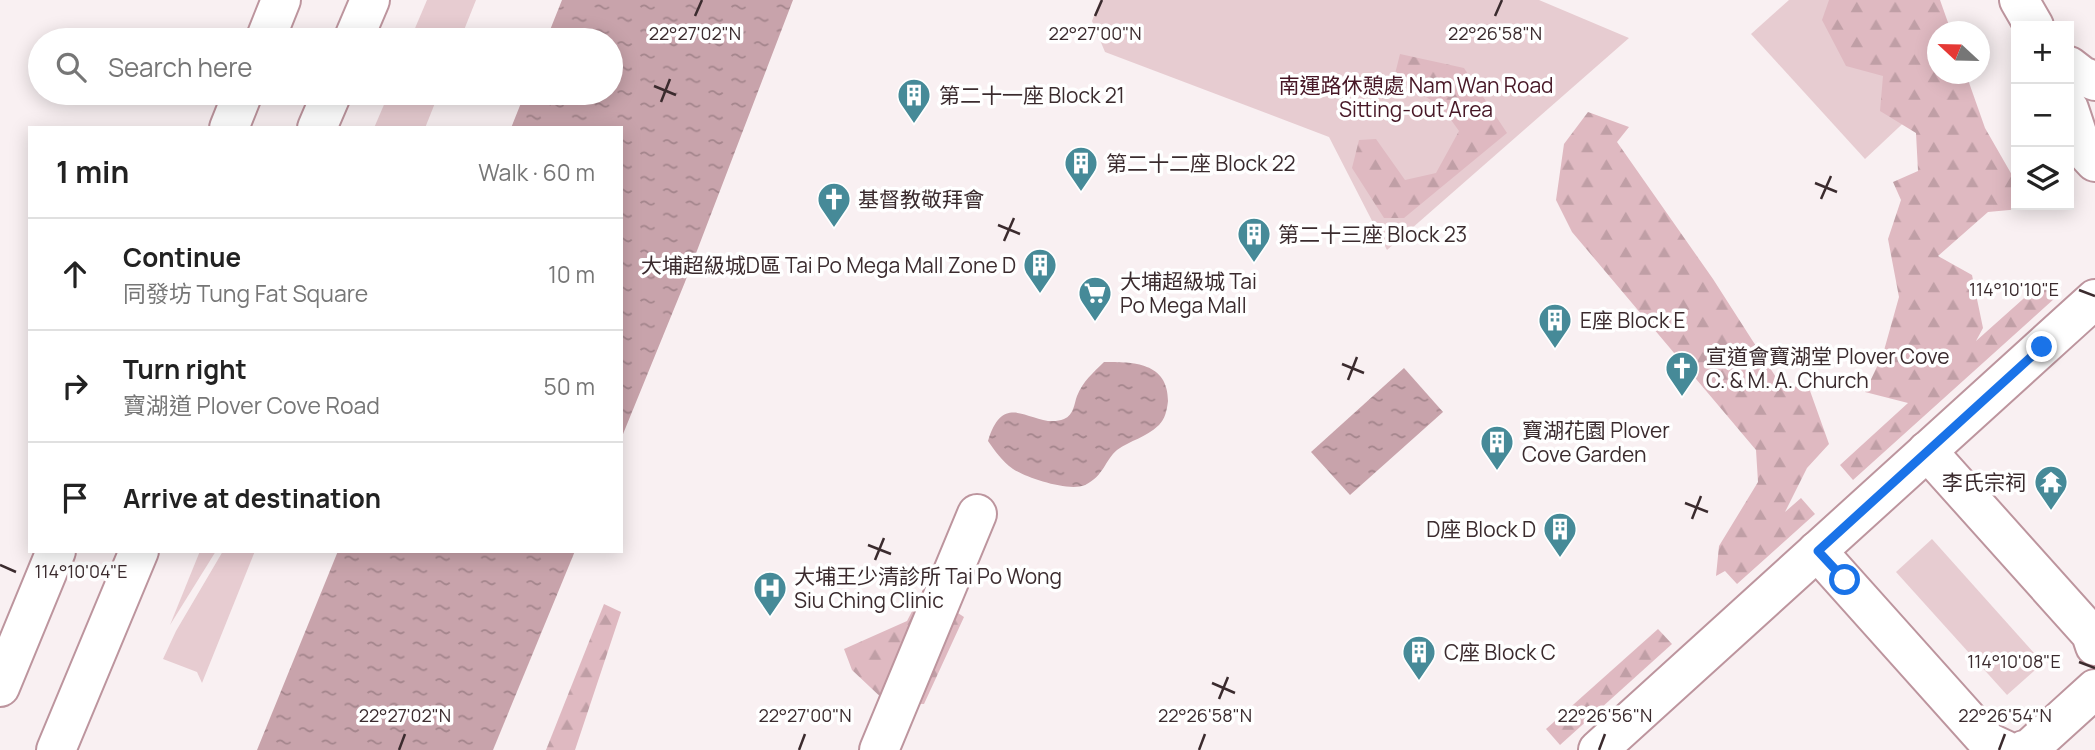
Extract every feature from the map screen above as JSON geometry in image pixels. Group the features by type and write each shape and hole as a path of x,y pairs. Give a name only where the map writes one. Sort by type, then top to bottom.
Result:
{"street":[{"path":"270,28 281,0"},
{"path":"358,28 370,0"},
{"path":"2019,0 2031,21"},
{"path":"2074,70 2095,81"},
{"path":"230,126 238,105"},
{"path":"318,126 327,105"},
{"path":"2074,124 2082,148 2095,162"},
{"path":"1598,750 2095,299"},
{"path":"1927,451 2091,634 2095,646"},
{"path":"879,750 977,514"},
{"path":"1818,551 1988,742 2005,750"},
{"path":"0,687 55,553"},
{"path":"55,750 138,553"},
{"path":"2024,750 2029,749 2095,688"}],"green space":[{"path":"427,0 476,0 465,28 415,28"},
{"name":"南運路休憩處 Nam Wan Road Sitting-out Area","path":"1100,0 1539,0 1629,38 1387,250 1329,137 1105,52 1092,21"},
{"path":"1789,0 1840,0 1930,98 1865,159 1751,34"},
{"path":"1829,0 1940,0 1947,21 1927,21 1927,84 1970,84 1985,128 2011,173 2011,210 1988,212 1938,256 1972,275 1983,328 1976,341 2041,283 2055,298 1853,480 1840,465 1908,403 1865,392 1883,354 1899,297 1888,239 1901,200 1893,182 1918,171 1916,133 1880,111 1883,76 1846,66 1822,20"},
{"path":"1400,54 1464,68 1507,133 1404,218 1384,218 1352,168 1359,140 1376,139 1405,180 1436,173 1459,131 1441,106 1394,78"},
{"path":"384,105 434,105 426,126 375,126"},
{"path":"1588,112 1629,127 1617,142 1713,279 1781,385 1809,388 1829,444 1807,468 1785,512 1801,498 1815,514 1737,584 1725,571 1716,576 1719,546 1758,482 1756,450 1572,232 1556,200 1564,144"},
{"path":"1932,539 2043,663 2007,695 1896,572"},
{"path":"199,553 215,553 170,625"},
{"path":"222,553 254,553 202,683 197,672 163,659 176,631"},
{"path":"923,590 964,617 924,704 887,703 852,670 844,649 907,621"},
{"path":"604,604 621,612 575,750 546,750"},
{"path":"1658,629 1672,644 1560,745 1546,729"}],"water":[{"path":"562,0 793,0 685,282 623,434 623,126 512,126 520,105 623,105 623,28 551,28"},
{"path":"1104,362 1137,364 1147,367 1162,378 1168,401 1159,425 1117,450 1096,477 1078,487 1038,480 1019,473 1005,463 988,441 995,424 1003,416 1012,413 1042,420 1064,419 1072,412 1082,386"},
{"path":"1404,368 1443,412 1350,495 1311,452"},
{"path":"337,553 574,553 493,750 257,750"}],"place":[{"name":"第二十一座 Block 21","path":"914,125"},
{"name":"第二十二座 Block 22","path":"1081,193"},
{"name":"基督教敬拜會","path":"834,229"},
{"name":"第二十三座 Block 23","path":"1254,264"},
{"name":"大埔超級城D區 Tai Po Mega Mall Zone D","path":"1040,295"},
{"name":"大埔超級城 Tai Po Mega Mall","path":"1095,323"},
{"name":"E座 Block E","path":"1555,350"},
{"name":"宣道會寶湖堂 Plover Cove C. & M. A. Church","path":"1682,398"},
{"name":"寶湖花園 Plover Cove Garden","path":"1497,472"},
{"name":"李氏宗祠","path":"2051,512"},
{"name":"D座 Block D","path":"1560,559"},
{"name":"大埔王少清診所 Tai Po Wong Siu Ching Clinic","path":"770,618"},
{"name":"C座 Block C","path":"1419,682"}],"route":[{"path":"1845,580 1818,551 2042,347"}]}
